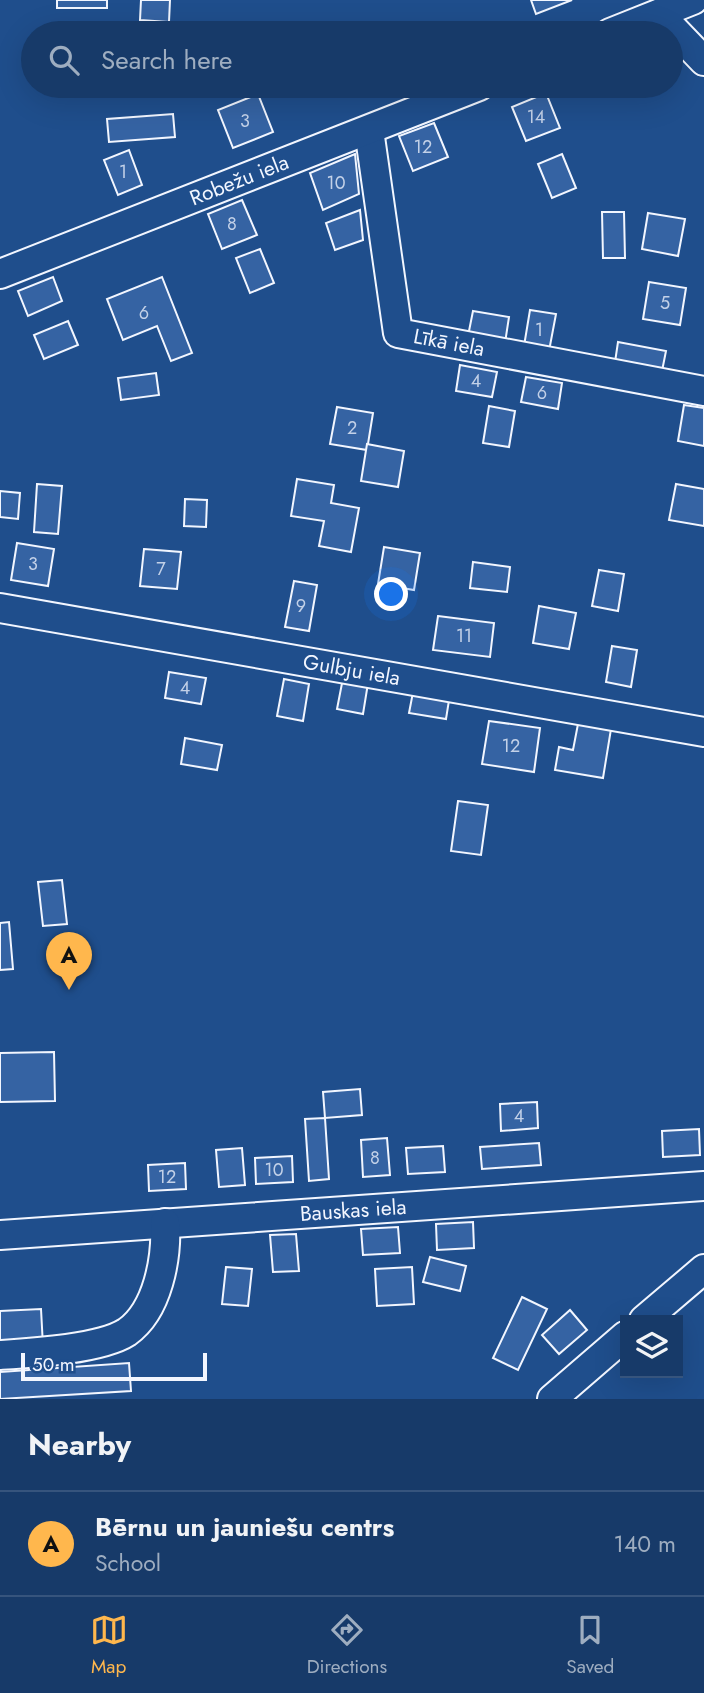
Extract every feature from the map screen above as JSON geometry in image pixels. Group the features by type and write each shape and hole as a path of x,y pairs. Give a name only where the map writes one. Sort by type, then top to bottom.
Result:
{"street":[{"path":"641,21 693,0"},
{"path":"659,14 666,21"},
{"path":"683,39 704,61"},
{"name":"Robežu iela","path":"0,274 449,98"},
{"name":"Līkā iela","path":"369,130 398,333 704,391"},
{"name":"Gulbju iela","path":"0,608 704,732"},
{"name":"Bauskas iela","path":"0,1234 704,1186"},
{"path":"0,1355 43,1353 113,1339 126,1332 143,1313 157,1283 166,1242 166,1223"},
{"path":"650,1315 704,1269"},
{"path":"552,1399 620,1340"}],"building":[{"path":"57,0 107,0 107,8 57,8"},
{"path":"141,0 170,0 169,21 140,20"},
{"path":"531,0 572,0 536,14"},
{"path":"248,98 260,98 273,132 233,148 218,110"},
{"path":"534,98 548,98 560,128 526,141 512,107"},
{"path":"173,114 175,137 109,142 107,119"},
{"path":"434,123 448,157 413,171 399,136"},
{"path":"129,150 142,185 118,195 104,160"},
{"path":"355,154 359,194 323,210 310,173"},
{"path":"562,154 576,188 552,198 538,164"},
{"path":"242,200 257,235 222,249 208,214"},
{"path":"360,210 363,240 335,250 326,223"},
{"path":"602,212 624,212 625,258 603,258"},
{"path":"648,213 685,219 678,256 642,249"},
{"path":"260,249 274,283 250,293 236,258"},
{"path":"53,277 62,301 28,316 18,291"},
{"path":"162,277 192,353 171,361 157,326 123,340 107,299"},
{"path":"649,282 686,288 680,325 643,319"},
{"path":"530,310 556,314 549,351 524,346"},
{"path":"473,311 509,317 505,343 468,336"},
{"path":"68,321 78,345 44,359 34,335"},
{"path":"618,342 666,351 662,371 615,362"},
{"path":"460,365 497,372 492,397 456,391"},
{"path":"156,373 159,395 121,400 118,378"},
{"path":"526,377 562,383 558,409 521,402"},
{"path":"684,405 704,408 704,446 678,441"},
{"path":"489,406 515,411 509,447 483,443"},
{"path":"337,407 373,413 367,450 330,444"},
{"path":"367,444 404,451 398,487 361,481"},
{"path":"297,479 334,485 331,503 359,508 351,552 319,546 324,521 291,516"},
{"path":"37,484 62,486 58,534 34,532"},
{"path":"676,484 704,489 704,526 669,520"},
{"path":"0,491 20,493 18,519 0,517"},
{"path":"185,499 207,500 206,527 184,526"},
{"path":"17,543 54,549 48,586 11,580"},
{"path":"384,547 420,553 414,590 378,584"},
{"path":"144,549 181,552 177,589 140,586"},
{"path":"473,562 510,567 507,592 470,588"},
{"path":"599,570 624,574 618,611 592,606"},
{"path":"294,581 317,585 309,631 285,627"},
{"path":"539,606 576,613 569,649 533,643"},
{"path":"438,616 494,623 490,657 433,650"},
{"path":"612,646 637,650 631,687 606,682"},
{"path":"169,672 206,678 201,704 165,698"},
{"path":"344,673 369,677 363,714 337,709"},
{"path":"284,679 309,684 303,721 277,716"},
{"path":"414,687 450,694 446,719 409,713"},
{"path":"489,721 540,728 534,772 482,764"},
{"path":"578,724 611,729 603,778 555,770 559,747 573,750"},
{"path":"185,738 222,745 217,770 181,764"},
{"path":"458,801 488,805 481,855 451,851"},
{"path":"62,880 67,924 43,926 38,882"},
{"path":"9,922 13,969 0,970 0,923"},
{"path":"54,1052 55,1101 0,1102 0,1053"},
{"path":"360,1089 362,1115 325,1118 323,1092"},
{"path":"537,1102 538,1128 501,1131 500,1104"},
{"path":"325,1118 329,1179 309,1181 305,1119"},
{"path":"699,1129 700,1155 663,1157 662,1131"},
{"path":"387,1138 390,1175 363,1177 361,1140"},
{"path":"539,1143 541,1165 482,1169 480,1147"},
{"path":"443,1146 445,1172 408,1174 406,1148"},
{"path":"242,1148 245,1185 219,1187 216,1150"},
{"path":"292,1156 293,1182 256,1184 255,1158"},
{"path":"185,1163 186,1189 149,1191 148,1165"},
{"path":"473,1222 474,1248 437,1250 436,1224"},
{"path":"398,1227 400,1253 363,1255 361,1229"},
{"path":"296,1234 299,1271 273,1272 270,1235"},
{"path":"430,1257 466,1266 460,1291 423,1282"},
{"path":"226,1267 252,1269 248,1306 222,1304"},
{"path":"412,1267 414,1304 377,1306 375,1269"},
{"path":"522,1297 547,1309 518,1370 493,1358"},
{"path":"41,1309 43,1346 0,1348 0,1311"},
{"path":"570,1310 587,1330 559,1354 542,1335"},
{"path":"129,1363 131,1391 0,1399 0,1372"}],"place":[{"name":"Bērnu un jauniešu centrs","path":"69,990"}]}
